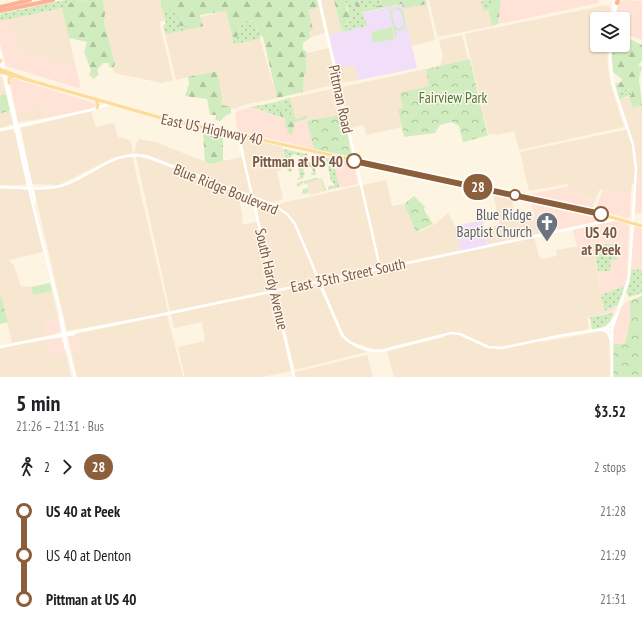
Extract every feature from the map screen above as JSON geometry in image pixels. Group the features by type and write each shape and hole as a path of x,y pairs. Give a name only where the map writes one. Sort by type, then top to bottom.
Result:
{"highway":[{"path":"0,6 30,0"},
{"path":"0,11 53,0"}],"main road":[{"name":"Pittman Road","path":"319,0 354,161 380,268"},
{"path":"614,12 616,1"},
{"path":"614,12 616,1"},
{"path":"610,52 613,84 635,153 636,170 629,277 612,330 612,377"},
{"path":"0,57 17,126"},
{"path":"0,57 3,72 8,83 30,188 35,200 33,203 74,377"},
{"path":"3,72 28,80"},
{"path":"3,72 28,80"},
{"path":"8,83 9,78 13,76"},
{"name":"East US Highway 40","path":"28,80 165,119 619,218 642,226"},
{"path":"96,100 98,105 97,108"},
{"path":"0,130 97,108 108,104"},
{"name":"South Hardy Avenue","path":"238,134 294,377"},
{"name":"Blue Ridge Boulevard","path":"0,187 30,188 62,186 118,157 134,155 146,156 281,209 291,219 342,335 349,342 374,351 382,351 451,333 460,334 488,347 502,348 601,329 612,330"},
{"name":"East 35th Street South","path":"0,347 64,335 619,218"},
{"path":"601,329 608,327 616,318"},
{"path":"601,329 608,333 612,342"}],"shaded area":[{"path":"103,0 160,0 165,20 159,22 173,80 162,83 114,73 113,68 115,64 104,22 105,12"},
{"path":"321,0 334,0 342,32 329,35"},
{"path":"429,0 485,0 482,1 484,11 488,10 492,26 438,37"},
{"path":"501,0 599,0 599,3 498,24"},
{"path":"625,0 642,1 642,40 630,36 630,12 616,12 618,2"},
{"path":"402,4 417,68 359,80 355,65 337,68 329,35 366,26 363,13"},
{"path":"427,4 435,40 412,46 403,9"},
{"path":"606,5 611,8 611,12 590,12 590,52 607,52 608,69 612,89 624,127 519,150 514,131 497,135 488,133 465,34"},
{"path":"319,7 325,33 311,37 308,10"},
{"path":"62,8 76,68 17,49 10,19"},
{"path":"226,11 234,44 260,39 277,98 243,105 235,109 221,105 217,71 176,80 165,34 202,26 200,17"},
{"path":"10,19 17,49 76,68 81,89 6,66 0,43 0,21"},
{"path":"462,35 468,59 440,66 443,56 439,40"},
{"path":"329,48 337,84 303,92 307,53"},
{"path":"355,64 359,80 340,83 337,68"},
{"path":"426,69 430,86 404,108 398,109 402,127 366,135 364,125 349,128 343,103 342,87"},
{"path":"0,77 2,77 6,94 0,96"},
{"path":"12,78 97,105 90,109 47,118 44,107 16,113 10,83"},
{"path":"337,88 342,115 307,121 306,116 295,119 290,98"},
{"path":"629,97 633,108 642,105 642,182 632,184 631,192 620,194 600,189 595,200 571,193 568,184 529,191 520,152 629,129 619,100"},
{"path":"44,107 47,118 18,122 16,113"},
{"path":"251,107 267,111 267,114 285,118 291,134 295,122 307,119 314,149 238,131 235,114 238,111"},
{"path":"10,110 13,124 0,128 0,114"},
{"path":"91,111 96,127 114,123 118,137 130,140 133,152 135,151 136,144 139,139 155,142 211,164 245,156 241,138 282,147 287,166 277,172 283,199 272,203 144,155 133,153 115,157 59,185 32,184 21,128"},
{"path":"12,129 15,133 26,184 0,185 0,132"},
{"path":"132,156 168,311 166,313 67,331 34,190 59,187 118,158"},
{"path":"136,156 238,193 243,225 259,221 256,201 276,208 282,203 386,180 392,206 404,204 417,233 435,224 448,213 455,226 461,250 277,289 274,285 269,264 272,290 170,311"},
{"path":"332,158 353,163 358,184 339,188"},
{"path":"321,179 324,191 310,195 307,182"},
{"path":"642,182 642,213 637,214 635,212 636,183"},
{"path":"569,186 571,193 580,193 581,197 595,200 592,209 530,196 531,194"},
{"path":"0,188 28,190 43,252 9,260 14,266 21,286 31,287 33,295 52,291 58,317 44,320 47,336 12,343 0,292"},
{"path":"603,190 620,194 631,192 630,217 627,218 596,209"},
{"path":"493,193 511,197 515,215 531,212 534,220 552,216 556,230 488,244 485,228 500,225"},
{"path":"533,202 608,219 556,230 552,216 535,220 531,203"},
{"path":"483,220 488,246 461,251 455,226"},
{"path":"614,221 627,224 629,226 626,285 601,295 598,271 610,271 611,260 617,260 617,245 593,244 577,247 573,230"},
{"path":"635,226 642,229 642,270 631,269"},
{"path":"534,237 540,259 557,256 556,250 593,244 604,314 587,317 589,328 587,330 541,340 541,342 603,331 607,333 609,339 610,377 394,377 387,351 444,337 443,334 381,349 373,349 350,341 343,333 322,285 323,281"},
{"path":"315,283 318,285 342,337 366,352 295,370 276,292"},
{"path":"273,292 291,371 262,377 185,377 178,347 205,341 202,322 174,328 171,314"},
{"path":"629,301 631,311 629,319 630,326 625,344 612,344 613,329 621,308"},
{"path":"618,305 614,313 604,314 604,311"},
{"path":"167,315 183,377 77,377 71,351 79,349 76,334"},
{"path":"58,317 61,332 47,336 44,320"},
{"path":"76,334 79,349 71,351 68,336"},
{"path":"61,337 66,354 50,357 46,340"},
{"path":"46,340 50,357 66,354 71,377 0,377 0,348"},
{"path":"367,355 373,377 295,377 295,372"}],"green space":[{"path":"65,0 88,0 66,3 62,8 0,21 0,14"},
{"path":"88,0 103,0 105,12 104,22 115,64 113,68 109,67 109,63 103,63 97,70 99,74 94,79 89,75 91,70 84,52 87,42 69,38 62,8 66,3"},
{"path":"160,0 317,0 319,7 308,10 313,29 309,32 311,37 303,43 303,49 307,52 303,92 277,98 263,37 259,34 252,20 240,26 237,38 233,40 226,11 200,15 203,26 190,29 187,26 180,26 177,18 181,17 181,12 173,12 167,8 163,12"},
{"path":"334,0 345,0 347,11 353,12 355,15 345,25 342,32"},
{"path":"345,0 354,0 353,4 357,7 359,13 363,13 367,26 342,32 345,25 351,20"},
{"path":"354,0 359,0 363,9 382,5 381,0 426,0 427,4 403,9 402,4 359,13 357,7 353,4"},
{"path":"359,0 381,0 382,5 363,9"},
{"path":"485,0 493,0 493,8 484,11 481,2"},
{"path":"493,0 501,0 498,24 492,26 488,10 493,8"},
{"path":"398,7 403,11 406,25 401,31 396,30 397,37 395,37 389,9 391,10","holes":["397,9 401,12 404,25 399,29 395,26 392,14 393,10"]},
{"path":"167,8 173,12 181,12 181,17 190,29 165,34 163,25 166,24 163,12"},
{"path":"252,20 257,31 260,33 260,39 234,44 233,40 237,38 240,26"},
{"path":"392,27 394,39 373,43 371,32"},
{"path":"632,40 642,45 642,60 638,66 642,67 639,79 642,105 633,108 629,97 632,94 631,89 617,91 615,84 621,82 622,79 613,72 612,57 618,52 630,52 630,42"},
{"path":"612,52 618,52 612,57"},
{"name":"Fairview Park","path":"470,59 487,133 489,135 463,142 459,126 452,122 440,125 435,133 404,137 398,109 403,108 400,93 429,86 426,69"},
{"path":"217,71 222,99 221,105 231,107 231,113 225,116 221,121 215,120 217,115 210,115 207,99 185,96 189,84 188,77"},
{"path":"631,89 632,94 619,100 617,91"},
{"path":"6,94 10,110 0,114 0,96"},
{"path":"290,98 294,113 290,115 285,111 282,100"},
{"path":"282,100 285,111 290,115 294,113 296,119 306,116 307,119 295,122 292,135 287,133 288,129 285,126 285,118 281,117 276,102"},
{"path":"276,102 281,117 267,113 267,111 251,107"},
{"path":"344,114 352,157 314,149 307,121"},
{"path":"203,133 223,138 223,161 211,164 205,162"},
{"path":"283,149 308,154 306,158 294,154 291,156 292,171 288,172"},
{"path":"311,155 333,159 339,187 328,190 328,187 335,185 331,181 327,163 316,158 311,159"},
{"path":"302,160 314,163 316,175 311,175 313,171 311,167 306,167 303,170 305,174 303,178 297,179 300,178 298,165 303,164"},
{"path":"316,178 322,179 326,190 324,191 321,179 307,182 309,193 302,194 303,189 308,188 307,183 304,184 303,181"},
{"path":"303,181 301,185 297,186 297,183"},
{"path":"414,196 425,207 424,210 433,224 416,232 404,204"},
{"path":"593,244 618,244 617,260 611,260 610,271 598,271"},
{"path":"631,269 642,270 642,293 629,297 626,293 630,281"},
{"path":"50,283 52,291 33,295 31,287"},
{"path":"626,285 618,305 604,311 601,295"},
{"path":"0,292 8,322 0,324"},
{"path":"642,296 642,377 612,377 612,344 625,344 630,322 629,301"},
{"path":"614,313 606,325 592,330 590,317"}],"bus line":[{"name":"28","path":"354,161 601,214"}],"place":[{"name":"Pittman at US 40","path":"354,161"},
{"name":"US 40 at Peek","path":"601,214"},
{"name":"Blue Ridge Baptist Church","path":"547,242"}]}
